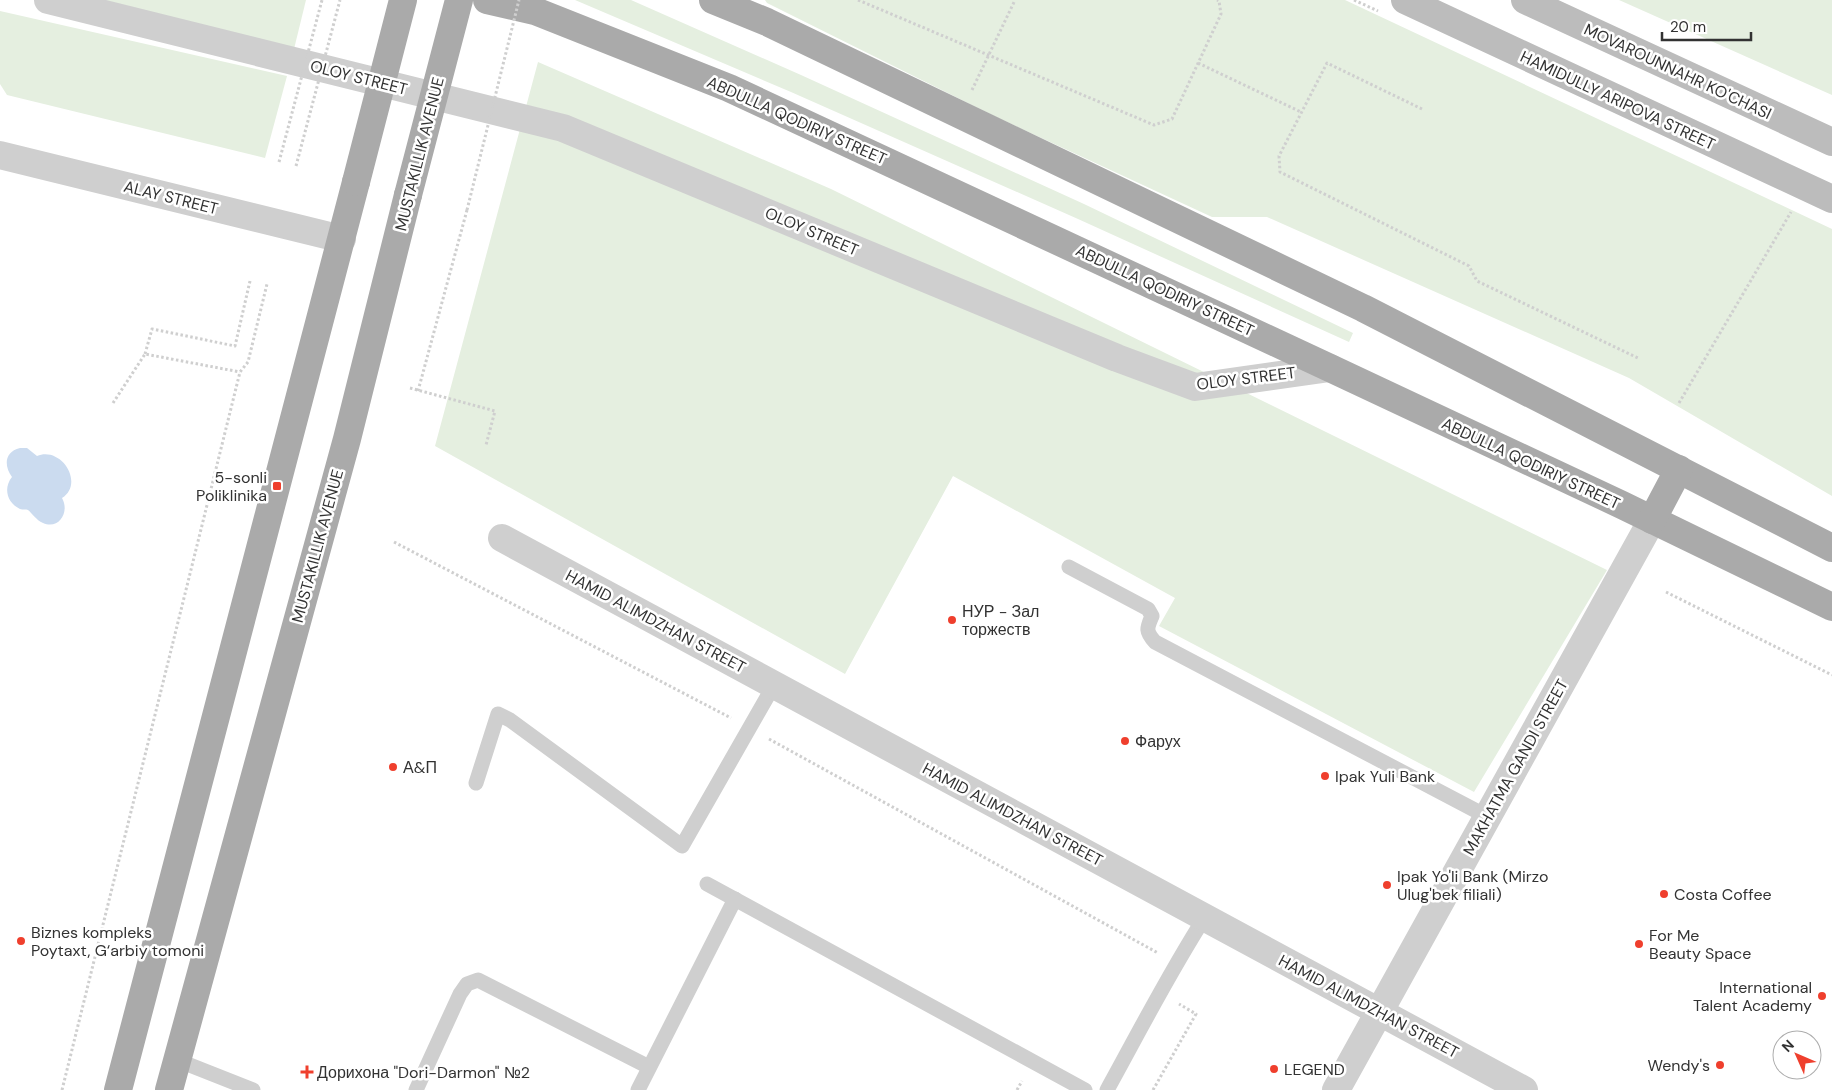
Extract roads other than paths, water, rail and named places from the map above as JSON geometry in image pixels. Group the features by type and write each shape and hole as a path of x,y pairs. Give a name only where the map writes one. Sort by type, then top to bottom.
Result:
{"main road":[{"path":"118,1090 403,0"},
{"name":"MUSTAKILLIK AVENUE","path":"169,1090 346,439 459,0"},
{"name":"ABDULLA QODIRIY STREET","path":"487,0 535,11 729,88 1330,368 1832,607"},
{"path":"713,0 767,22 1363,308 1832,548"},
{"name":"MAKHATMA GANDI STREET","path":"1652,520 1679,470"}],"street":[{"name":"OLOY STREET","path":"48,0 563,128 1117,358 1195,387 1330,368"},
{"name":"HAMIDULLY ARIPOVA STREET","path":"1405,0 1832,199"},
{"name":"MOVAROUNNAHR KO'CHASI","path":"1525,0 1832,142"},
{"name":"ALAY STREET","path":"0,155 342,239"},
{"name":"MAKHATMA GANDI STREET","path":"1336,1090 1652,520"},
{"name":"HAMID ALIMDZHAN STREET","path":"502,538 1524,1090"}],"lane":[{"path":"745,0 767,22"},
{"path":"1069,567 1148,609 1152,616 1147,628 1149,636 1155,642 1488,817"},
{"path":"476,783 498,714 510,720 682,846 774,685"},
{"path":"707,884 1085,1090"},
{"path":"638,1090 735,899"},
{"path":"1107,1090 1161,994 1176,962 1205,917"},
{"path":"416,1090 460,994 467,984 478,980 650,1068"},
{"path":"177,1060 253,1090"}],"water":[{"path":"20,448 27,448 37,456 46,454 54,456 62,461 71,475 69,491 62,498 65,509 64,514 54,524 49,525 41,522 28,510 20,509 9,499 7,490 12,477 9,473 7,460 11,453"}],"place":[{"name":"5-sonli Poliklinika","path":"277,486"},
{"name":"НУР - Зал торжеств","path":"952,620"},
{"name":"Фарух","path":"1125,741"},
{"name":"А&П","path":"393,767"},
{"name":"Ipak Yuli Bank","path":"1325,776"},
{"name":"Ipak Yo'li Bank (Mirzo Ulug'bek filiali)","path":"1387,885"},
{"name":"Costa Coffee","path":"1664,894"},
{"name":"Biznes kompleks Poytaxt, G‘arbiy tomoni","path":"21,941"},
{"name":"For Me Beauty Space","path":"1639,944"},
{"name":"International Talent Academy","path":"1822,996"},
{"name":"Wendy's","path":"1720,1065"},
{"name":"LEGEND","path":"1274,1069"},
{"name":"Дорихона \"Dori-Darmon\" №2","path":"307,1072"}]}
